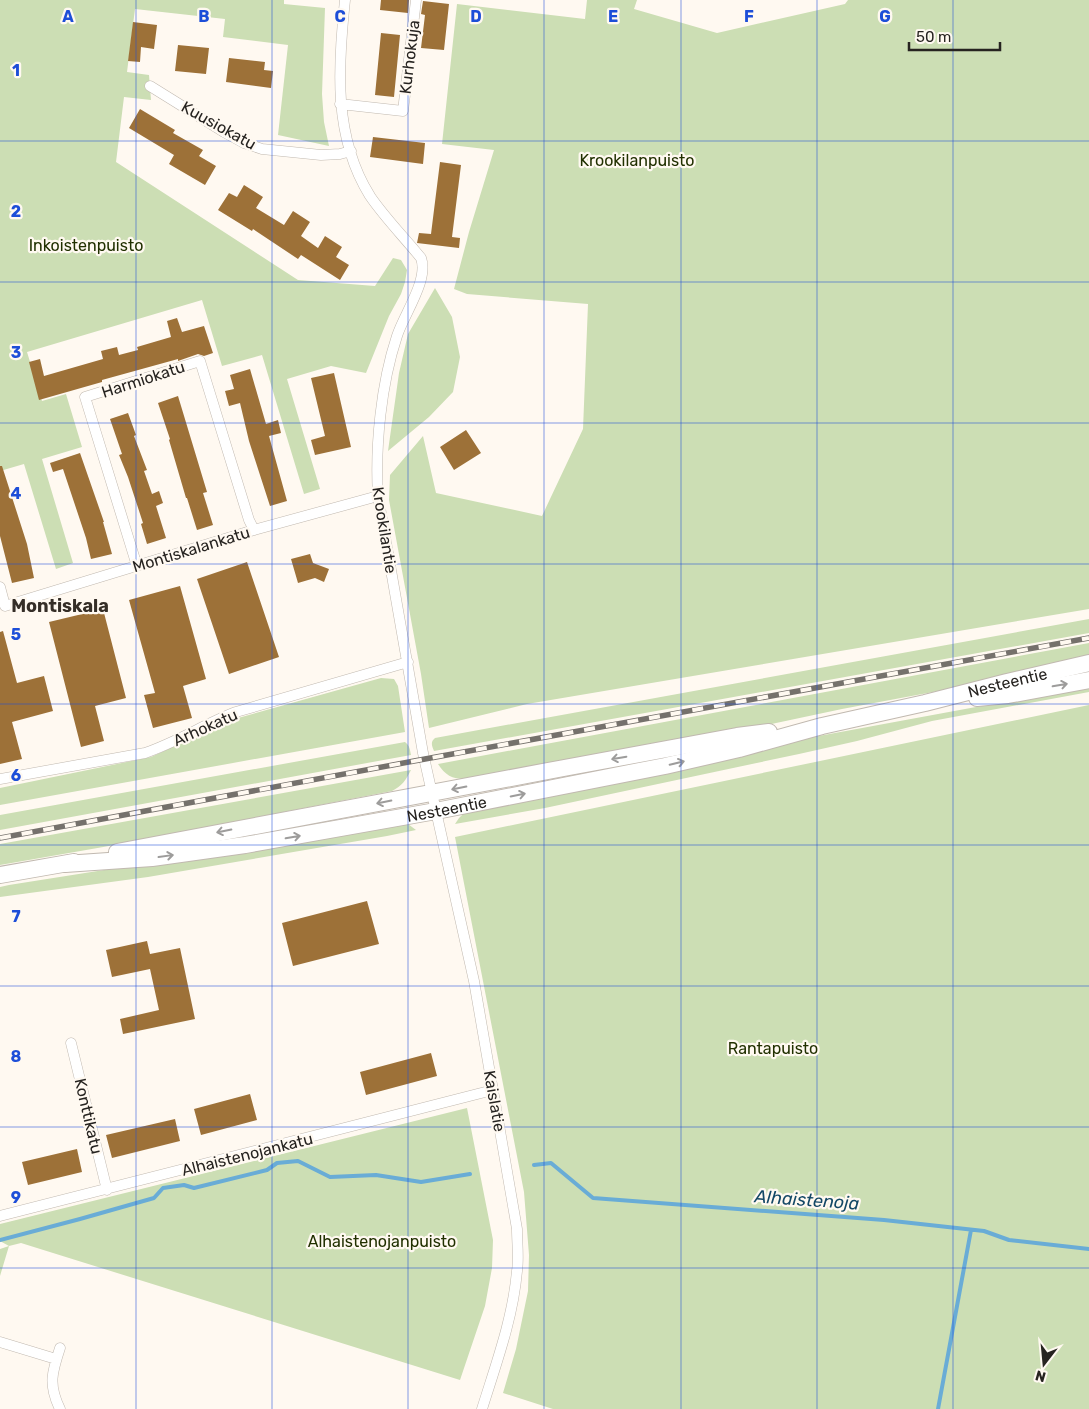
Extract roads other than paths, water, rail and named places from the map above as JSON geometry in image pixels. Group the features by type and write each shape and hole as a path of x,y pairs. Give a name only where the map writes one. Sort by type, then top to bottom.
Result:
{"main road":[{"name":"Nesteentie","path":"65,864 152,858 245,845 436,811 665,766 739,749 822,726 1089,663"},
{"name":"Nesteentie","path":"926,703 1008,695 1089,680"},
{"name":"Nesteentie","path":"0,875 65,864 144,846 737,736 822,726"}],"street":[{"path":"345,0 340,104 344,129 351,152"},
{"name":"Kurhokuja","path":"340,104 403,112 416,0"},
{"name":"Kuusiokatu","path":"150,86 231,136 262,149 321,154 351,152"},
{"name":"Krookilantie","path":"351,152 369,194 383,214 421,258 423,264 420,284 403,319 390,362 379,422 377,479 378,496 423,753 432,793"},
{"name":"Harmiokatu","path":"137,566 85,397 200,361 249,520 254,530"},
{"name":"Montiskalankatu","path":"0,587 5,606 254,530 378,496"},
{"name":"Arhokatu","path":"0,779 145,753 236,712 408,662"},
{"name":"Kaislatie","path":"432,793 474,981 517,1229 517,1271 513,1296 503,1339 482,1409"},
{"name":"Konttikatu","path":"71,1043 107,1190"},
{"name":"Alhaistenojankatu","path":"0,1216 493,1090"},
{"path":"0,1342 56,1359"},
{"path":"60,1348 52,1380 53,1396 60,1409"}],"waterway":[{"path":"0,1240 154,1198 163,1188 184,1185 194,1188 267,1170 277,1163 298,1161 330,1177 376,1175 421,1182 470,1174"},
{"name":"Alhaistenoja","path":"534,1165 551,1163 593,1198 884,1220 984,1231 1009,1240 1089,1249"},
{"path":"938,1409 971,1230"}],"railway":[{"path":"0,838 1089,638"}],"district":[{"name":"Montiskala","path":"60,606"}],"park label":[{"name":"Krookilanpuisto","path":"637,160"},
{"name":"Inkoistenpuisto","path":"86,245"},
{"name":"Rantapuisto","path":"773,1048"},
{"name":"Alhaistenojanpuisto","path":"382,1241"}]}
